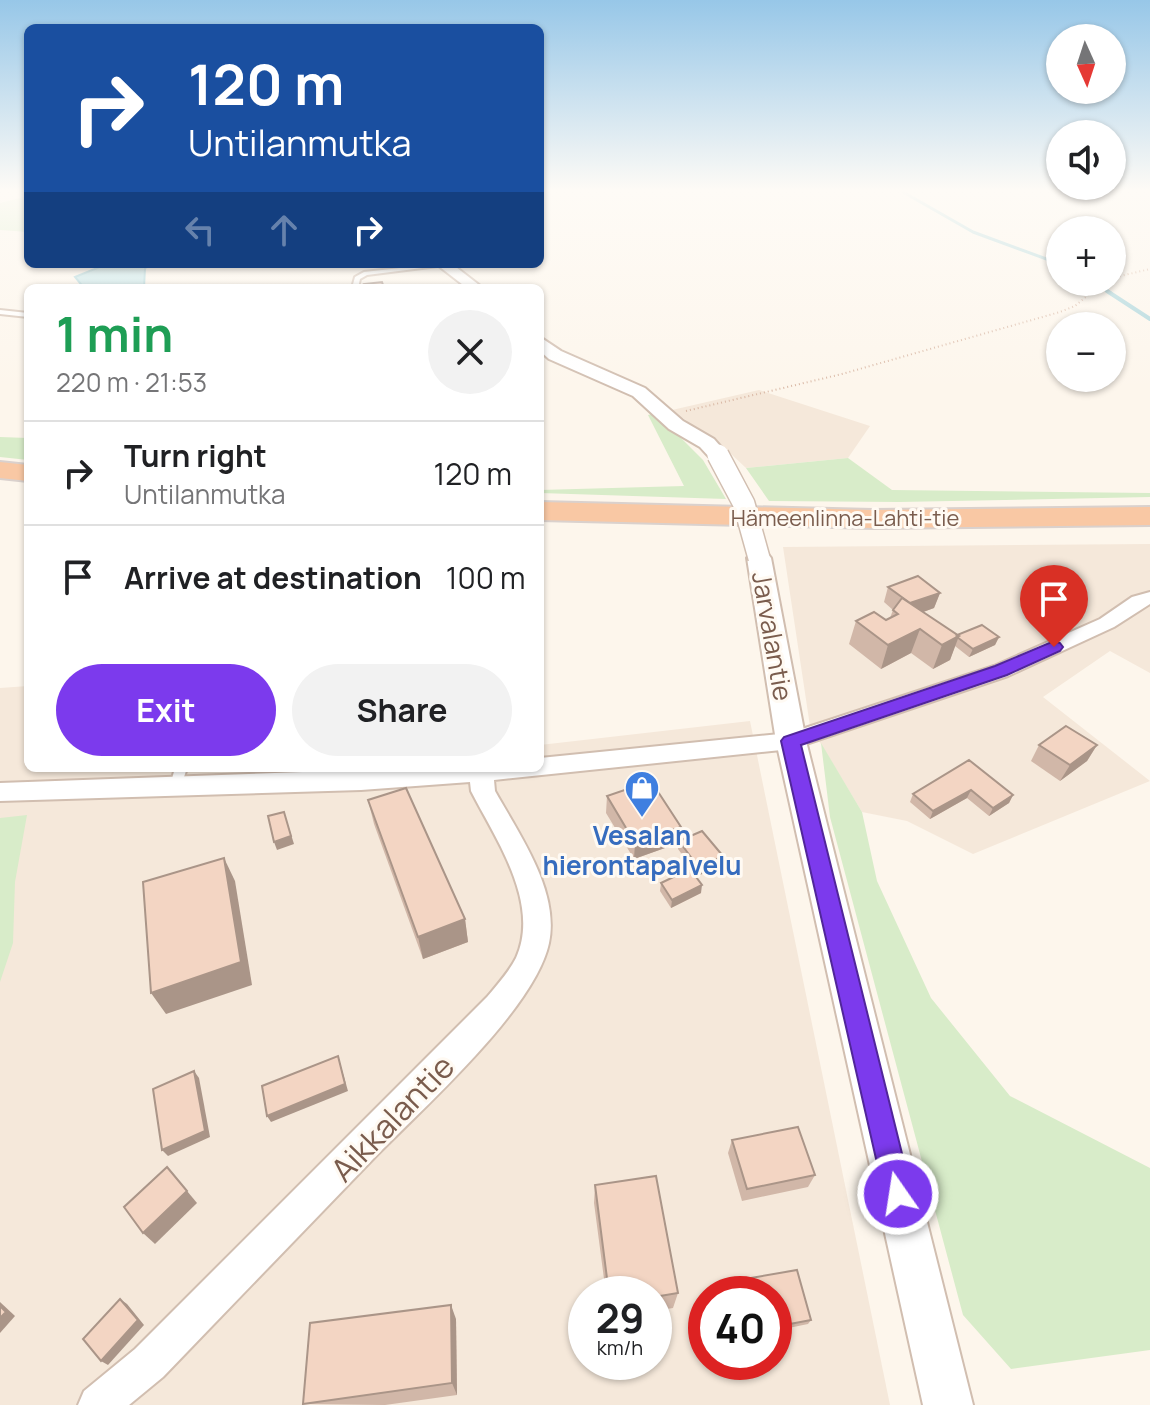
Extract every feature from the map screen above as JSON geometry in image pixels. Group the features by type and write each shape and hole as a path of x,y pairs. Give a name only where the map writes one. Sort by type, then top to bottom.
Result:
{"highway":[{"path":"0,470 24,473"},
{"name":"Hämeenlinna-Lahti-tie","path":"544,511 858,519 1150,516"}],"street":[{"path":"448,268 470,284"},
{"name":"Jarvalantie","path":"544,345 555,355 639,392 718,455 749,512 791,741 948,1405"},
{"path":"544,767 791,741 1001,671 1107,623 1139,601 1150,598"},
{"path":"0,792 178,777 361,781 491,772"},
{"name":"Aikkalantie","path":"98,1405 149,1363 460,1048 503,999 529,962 538,931 533,897 483,791 481,773"}],"lane":[{"path":"356,284 357,278 366,273 409,268"},
{"path":"0,312 24,315"}],"path":[{"path":"1126,275 1150,269"},
{"path":"666,415 842,374 1060,312 1075,306 1087,296"}],"shaded area":[{"path":"759,390 870,426 848,458 746,468 672,410"},
{"path":"1150,544 1150,673 1110,651 1043,697 1150,781 973,854 907,821 862,812 810,726 783,547"},
{"path":"24,686 24,772 544,772 544,745 750,721 890,1405 0,1405 0,688"}],"green space":[{"path":"656,413 703,460 726,499 544,493 544,490 684,486 648,415"},
{"path":"0,437 24,438 24,460 0,457"},
{"path":"848,458 892,490 1150,493 1150,497 769,501 746,468"},
{"path":"821,743 862,812 877,881 931,998 1010,1096 1150,1168 1150,1350 1011,1369 963,1315 830,817"},
{"path":"27,815 15,882 13,943 0,982 0,818"}],"water":[{"path":"97,268 145,268 144,284 81,284 75,277"}],"building":[{"path":"918,576 940,593 910,603 888,587"},
{"path":"902,598 959,636 942,645 920,629 888,645 856,621 874,612 886,620 898,614 893,610"},
{"path":"982,625 999,637 973,649 957,637 957,635"},
{"path":"1066,726 1097,745 1070,765 1039,745"},
{"path":"969,760 1013,795 993,808 971,790 933,811 913,794"},
{"path":"651,781 681,827 635,843 607,796"},
{"path":"406,788 465,919 418,937 368,800"},
{"path":"284,812 291,836 274,842 268,816"},
{"path":"702,831 723,856 699,868 679,841"},
{"path":"224,858 241,962 151,993 143,882"},
{"path":"690,869 702,885 672,900 661,883"},
{"path":"338,1056 345,1084 267,1116 262,1086"},
{"path":"194,1071 205,1131 162,1150 153,1089"},
{"path":"798,1127 815,1175 747,1189 732,1140"},
{"path":"167,1167 187,1191 143,1233 124,1207"},
{"path":"656,1176 678,1293 672,1294 672,1276 607,1276 595,1185"},
{"path":"797,1270 811,1320 792,1324 792,1276 762,1276"},
{"path":"120,1299 138,1320 101,1361 83,1339"},
{"path":"451,1305 452,1383 303,1404 310,1323"}],"waterway":[{"path":"1115,296 1150,319"}],"place":[{"name":"Vesalan hierontapalvelu","path":"642,819"}],"route":[{"path":"898,1194 791,741 1001,671 1054,647"}]}
